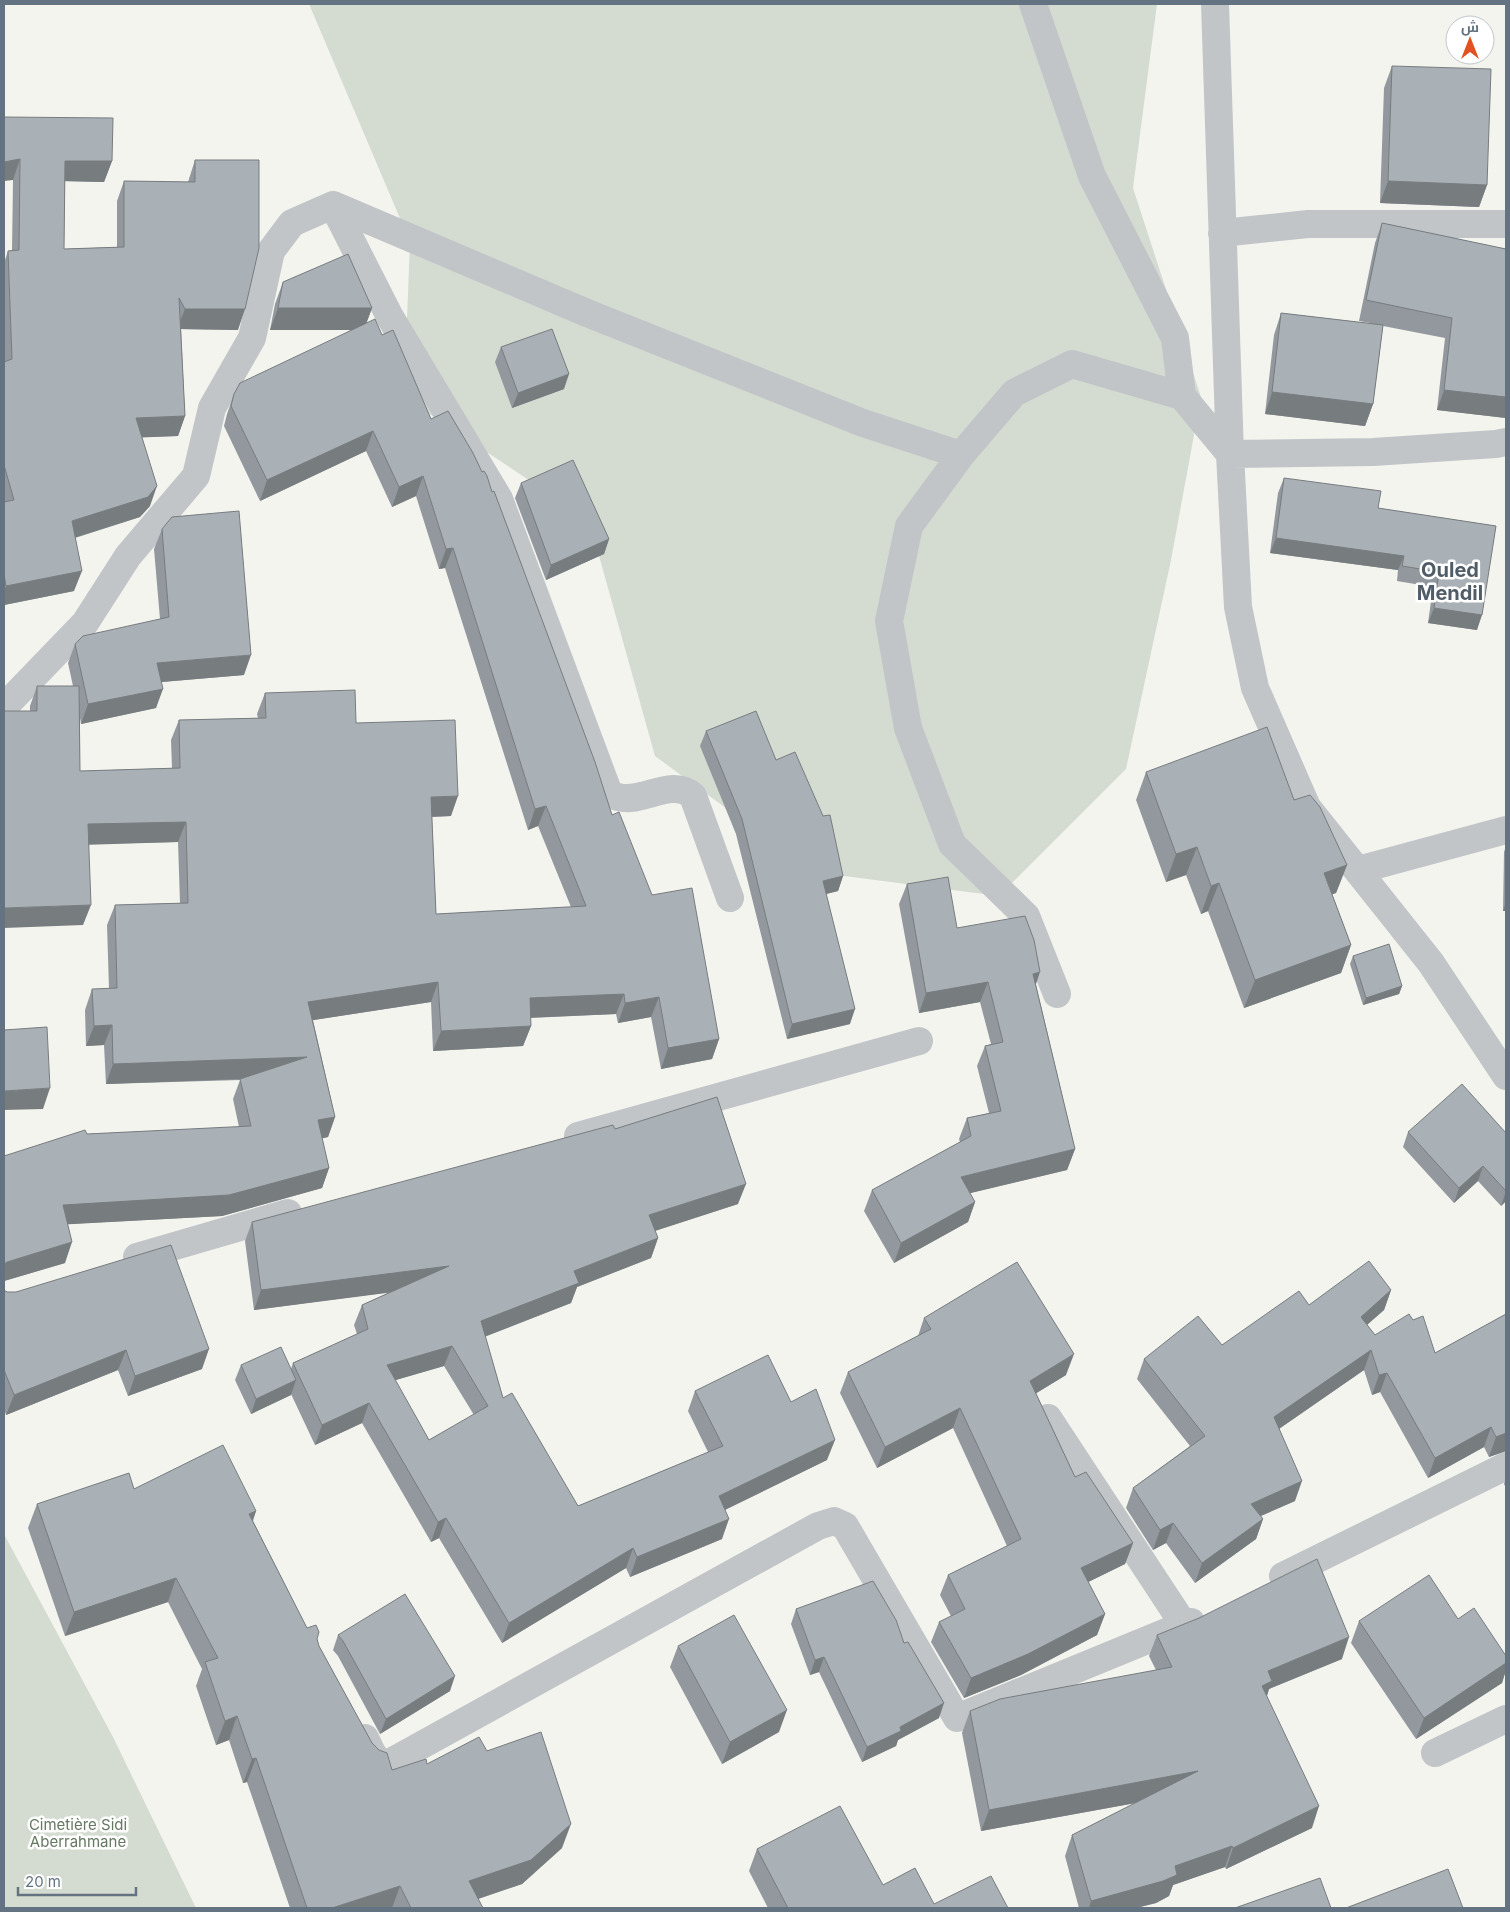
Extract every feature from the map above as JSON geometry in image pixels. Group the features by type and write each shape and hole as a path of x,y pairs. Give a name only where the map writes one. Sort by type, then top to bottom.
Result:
{"street":[{"path":"1033,4 1092,176 1175,338 1182,396 1230,454"},
{"path":"1215,4 1230,454 1238,608 1254,688 1307,807 1431,963 1506,1076"},
{"path":"4,707 85,622 128,556 196,476 212,408 252,338 271,251 292,223 333,205 596,316 863,423 961,455"},
{"path":"333,205 390,317 499,499 608,791 617,798 631,798 677,788 686,790 693,796 730,898"},
{"path":"1222,233 1308,224 1506,224"},
{"path":"1057,994 1026,916 952,844 908,728 889,621 909,526 961,455 1014,393 1072,364 1182,396"},
{"path":"1230,454 1373,452 1506,442"},
{"path":"1358,870 1506,830"},
{"path":"553,1143 919,1041"},
{"path":"115,1263 312,1207"},
{"path":"1048,1418 1184,1626"},
{"path":"1264,1586 1506,1466"},
{"path":"355,1719 377,1760 383,1763 392,1762 818,1526 834,1521 845,1526 957,1718 1184,1626 1211,1612"},
{"path":"1434,1753 1506,1720"}],"green space":[{"path":"309,4 1157,4 1133,188 1201,397 1171,560 1126,769 999,896 813,872 655,756 589,520 404,397 410,242"},
{"name":"Cimetière Sidi Aberrahmane","path":"4,1534 113,1737 196,1908 4,1908"}],"building":[{"path":"1392,66 1491,69 1487,185 1388,181"},
{"path":"4,117 113,118 112,161 65,161 64,249 124,247 124,181 195,182 195,160 259,160 259,248 245,309 185,309 179,298 185,416 136,418 157,486 148,497 72,521 82,571 6,586 4,574 4,502 14,500 4,465 4,362 12,359 8,251 19,250 20,159 4,162"},
{"path":"1382,223 1506,249 1506,397 1444,390 1452,318 1366,300"},
{"path":"348,254 372,308 278,308 283,282"},
{"path":"1281,313 1383,325 1373,404 1272,392"},
{"path":"375,319 382,335 393,330 431,419 448,411 482,472 484,471 487,476 595,762 612,815 619,812 652,895 692,888 719,1039 668,1048 659,997 625,1003 624,994 530,998 531,1026 441,1031 438,982 308,1002 335,1117 318,1120 329,1168 229,1195 63,1205 72,1242 4,1264 4,1156 85,1130 87,1134 251,1126 240,1079 307,1057 113,1064 112,1025 94,1026 92,989 117,988 115,905 188,903 186,822 88,824 91,905 4,908 4,711 37,711 37,686 79,686 80,771 180,768 179,720 266,718 265,693 355,690 356,723 455,720 458,796 431,797 436,914 586,906 546,806 535,809 453,548 446,549 423,476 399,487 373,431 267,480 231,406 234,394 240,383"},
{"path":"552,329 569,374 518,393 501,347"},
{"path":"573,460 609,539 551,565 521,483"},
{"path":"1284,478 1381,491 1378,508 1496,526 1482,615 1434,608 1439,572 1402,566 1404,556 1276,538"},
{"path":"239,511 251,655 157,663 163,689 88,704 75,644 83,636 169,617 162,529 172,517"},
{"path":"756,711 776,760 795,752 823,816 830,815 843,876 823,881 855,1009 792,1024 742,819 706,731"},
{"path":"1267,727 1294,800 1310,795 1320,807 1347,865 1324,873 1351,945 1255,980 1219,883 1211,886 1197,847 1176,854 1146,772"},
{"path":"948,877 957,928 1025,916 1034,940 1040,972 1033,974 1075,1149 961,1177 975,1202 901,1243 872,1190 971,1136 967,1118 1001,1111 985,1046 1003,1042 988,982 926,993 907,884"},
{"path":"1389,944 1402,986 1366,998 1353,956"},
{"path":"47,1027 50,1088 4,1091 4,1030"},
{"path":"1462,1084 1506,1133 1506,1191 1483,1166 1459,1188 1408,1132"},
{"path":"717,1097 746,1184 649,1215 658,1238 574,1271 579,1283 481,1321 503,1398 512,1393 578,1506 723,1446 695,1391 768,1355 791,1402 816,1389 835,1440 719,1496 729,1519 637,1557 633,1548 509,1623 446,1518 438,1522 369,1403 322,1425 293,1363 368,1329 362,1305 449,1266 261,1290 252,1222 613,1125 615,1129","holes":["452,1346 488,1406 429,1440 387,1365"]},
{"path":"171,1245 209,1349 135,1376 126,1350 14,1395 4,1370 4,1290 16,1292"},
{"path":"1369,1261 1391,1290 1361,1317 1375,1335 1409,1314 1413,1320 1423,1316 1435,1353 1506,1314 1506,1433 1496,1437 1491,1427 1435,1458 1387,1373 1379,1375 1371,1350 1274,1417 1302,1481 1251,1504 1263,1519 1202,1563 1173,1523 1160,1530 1133,1488 1205,1436 1144,1359 1198,1316 1222,1345 1299,1291 1309,1305"},
{"path":"1017,1262 1074,1354 1030,1381 1075,1477 1086,1472 1133,1543 1081,1568 1105,1614 1028,1654 971,1678 939,1622 965,1609 948,1575 1021,1539 960,1408 885,1447 848,1372 931,1329 924,1318"},
{"path":"281,1347 296,1380 256,1399 241,1365"},
{"path":"223,1445 256,1511 249,1514 307,1628 316,1625 319,1632 317,1639 319,1646 372,1743 379,1750 387,1753 392,1770 426,1759 427,1764 479,1737 487,1751 541,1732 571,1824 531,1860 469,1881 483,1908 411,1908 400,1886 332,1908 307,1908 256,1758 252,1759 237,1716 225,1721 205,1662 218,1658 176,1578 74,1612 37,1504 129,1473 134,1489"},
{"path":"1317,1559 1349,1637 1268,1671 1272,1681 1262,1686 1319,1806 1233,1848 1232,1846 1175,1866 1177,1875 1163,1881 1091,1901 1072,1835 1198,1771 989,1810 970,1711 1000,1699 1172,1667 1157,1635 1199,1618"},
{"path":"1429,1575 1458,1619 1474,1608 1506,1656 1506,1663 1424,1718 1359,1621"},
{"path":"873,1581 896,1620 904,1643 908,1642 944,1703 900,1727 901,1731 867,1747 824,1657 815,1660 796,1609"},
{"path":"405,1594 455,1676 386,1719 338,1635"},
{"path":"734,1615 787,1710 730,1742 678,1646"},
{"path":"840,1806 883,1885 915,1868 934,1904 991,1876 1008,1908 788,1908 757,1849"},
{"path":"1448,1869 1463,1908 1346,1908"},
{"path":"1320,1878 1331,1908 1235,1908"}],"district":[{"name":"Ouled Mendil","path":"1450,582"}]}
